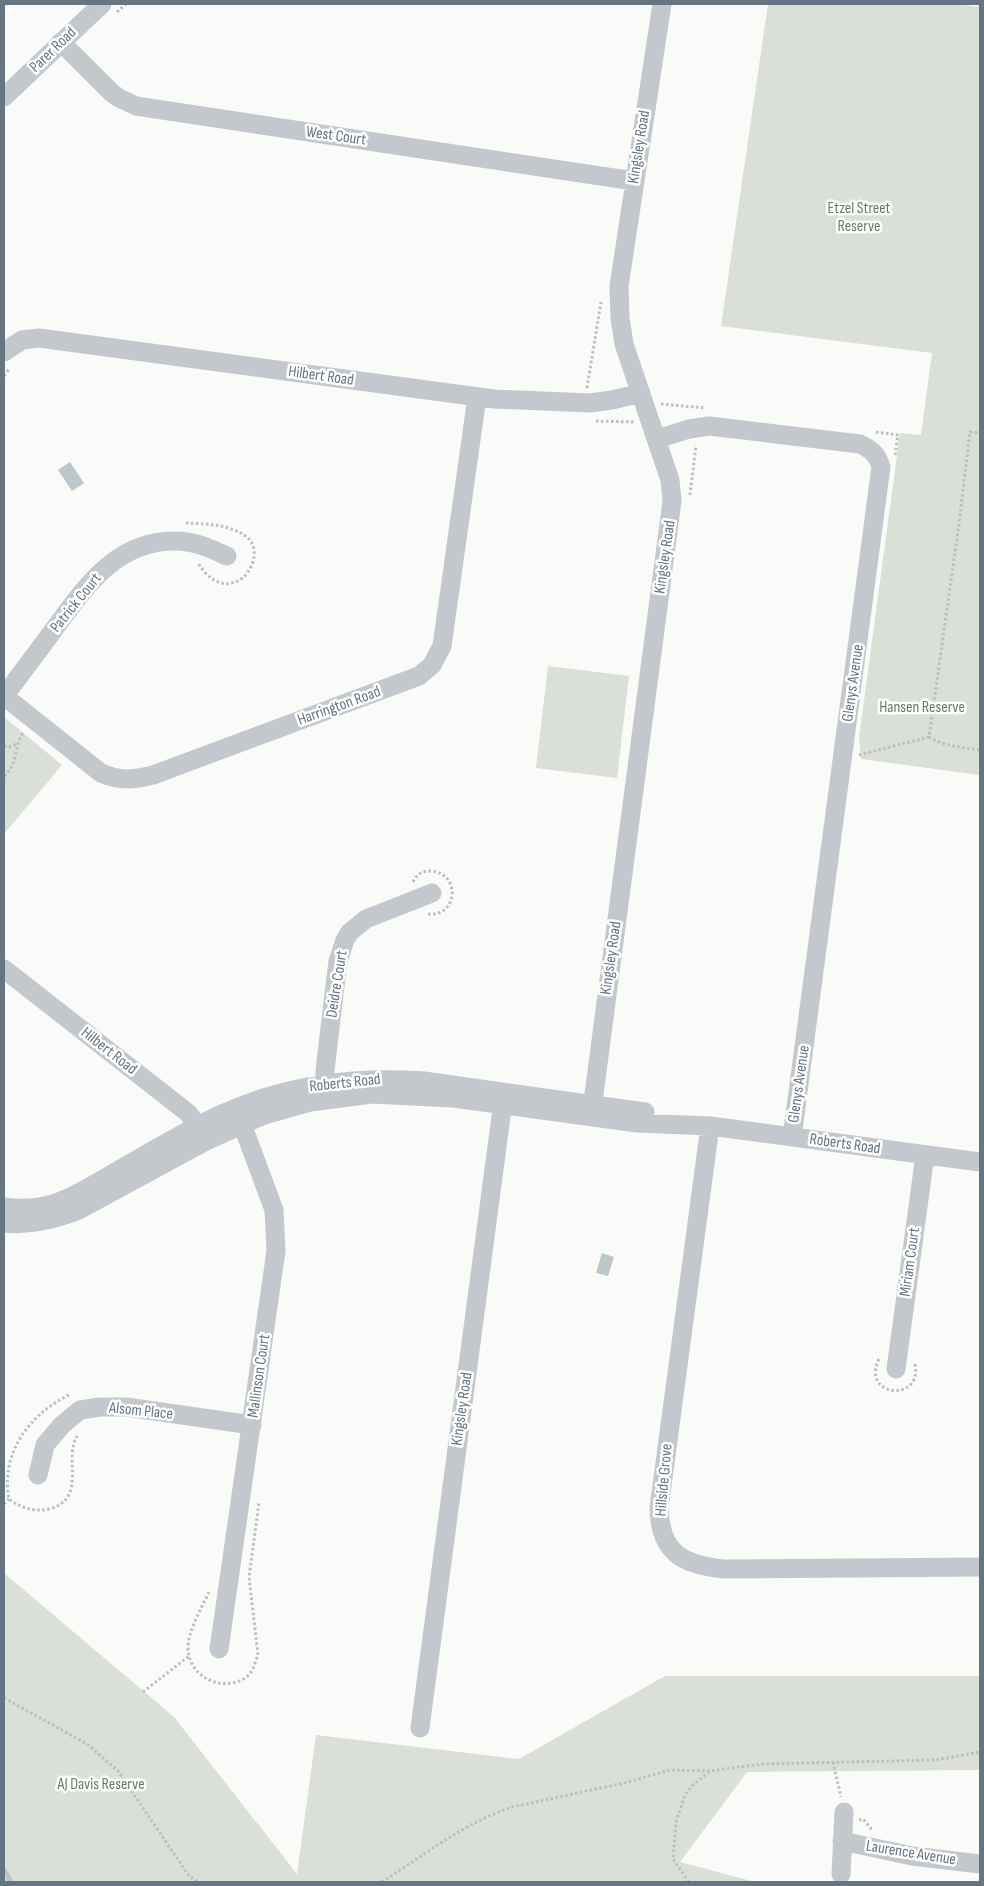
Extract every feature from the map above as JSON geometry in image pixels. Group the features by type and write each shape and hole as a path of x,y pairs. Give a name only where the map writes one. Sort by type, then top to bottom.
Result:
{"street":[{"name":"Parer Road","path":"4,97 102,4"},
{"name":"Kingsley Road","path":"592,1110 672,501 670,480 624,344 619,302 619,286 634,181 662,4"},
{"name":"West Court","path":"62,42 112,93 136,106 634,181"},
{"name":"Hilbert Road","path":"4,352 22,340 39,338 477,397 590,403 641,393"},
{"name":"Harrington Road","path":"4,696 101,773 111,777 133,780 153,775 419,676 432,665 442,646 477,397"},
{"name":"Glenys Avenue","path":"657,439 689,429 709,426 850,442 871,449 878,456 882,467 792,1137"},
{"name":"Patrick Court","path":"4,696 86,586 108,565 130,550 154,543 177,540 198,544 227,556"},
{"name":"Deidre Court","path":"324,1091 338,961 341,949 350,932 366,919 432,893"},
{"name":"Hilbert Road","path":"4,968 183,1109 204,1133"},
{"name":"Roberts Road","path":"4,1207 30,1209 51,1205 239,1116 279,1110 324,1091 452,1098 504,1098 592,1110 638,1123 710,1126 980,1162"},
{"name":"Kingsley Road","path":"420,1728 504,1098"},
{"name":"Mallinson Court","path":"219,1649 252,1425 276,1238 274,1210 239,1116"},
{"name":"Hillside Grove","path":"710,1126 659,1508 660,1526 669,1545 691,1564 724,1569 980,1567"},
{"name":"Roberts Road","path":"4,1222 31,1223 79,1210 204,1133"},
{"name":"Miriam Court","path":"896,1368 925,1155"},
{"name":"Alsom Place","path":"38,1475 45,1445 62,1425 80,1410 100,1407 126,1407 252,1425"},
{"name":"Laurence Avenue","path":"840,1874 844,1812"},
{"name":"Laurence Avenue","path":"842,1841 912,1856 980,1864"}],"path":[{"path":"578,388 587,389 602,297"},
{"path":"592,420 635,422"},
{"path":"182,523 207,524 234,530 252,544 251,569 244,578 234,583 214,580 191,559"},
{"path":"16,728 30,738"},
{"path":"4,776 14,764 18,744 23,732"},
{"path":"930,737 937,742 980,750"},
{"path":"4,746 18,744"},
{"path":"411,884 420,873 427,871 443,874 452,887 450,902 445,910 431,915 420,913"},
{"path":"76,1394 68,1396 44,1409 21,1434 4,1468 4,1486 9,1499 28,1510 41,1511 57,1507 67,1497 73,1484 73,1450 75,1439 80,1431"},
{"path":"4,1504 9,1499"},
{"path":"143,1692 189,1656"},
{"path":"4,1698 87,1744 118,1771 189,1876 198,1882"},
{"path":"382,1882 464,1828 497,1812 512,1807 624,1783 670,1770 710,1771 762,1764 936,1760 980,1752"},
{"path":"833,1762 844,1812"},
{"path":"689,1882 673,1859 676,1822 686,1795 692,1786 710,1771"}],"green space":[{"name":"Etzel Street Reserve","path":"768,4 958,4 980,7 980,775 861,759 859,738 900,433 921,435 932,353 721,326"},
{"path":"548,666 629,676 617,778 536,768"},
{"path":"4,717 62,765 4,834"},
{"name":"AJ Davis Reserve","path":"4,1573 174,1717 297,1874 316,1735 519,1759 665,1676 980,1676 980,1770 747,1772 680,1862 755,1882 4,1882"}],"shaded area":[{"path":"70,462 84,483 72,491 58,470"},
{"path":"602,1253 614,1257 608,1276 596,1273"}],"waterway":[{"path":"4,1870 11,1882"}],"park label":[{"name":"Hansen Reserve","path":"922,707"}]}
